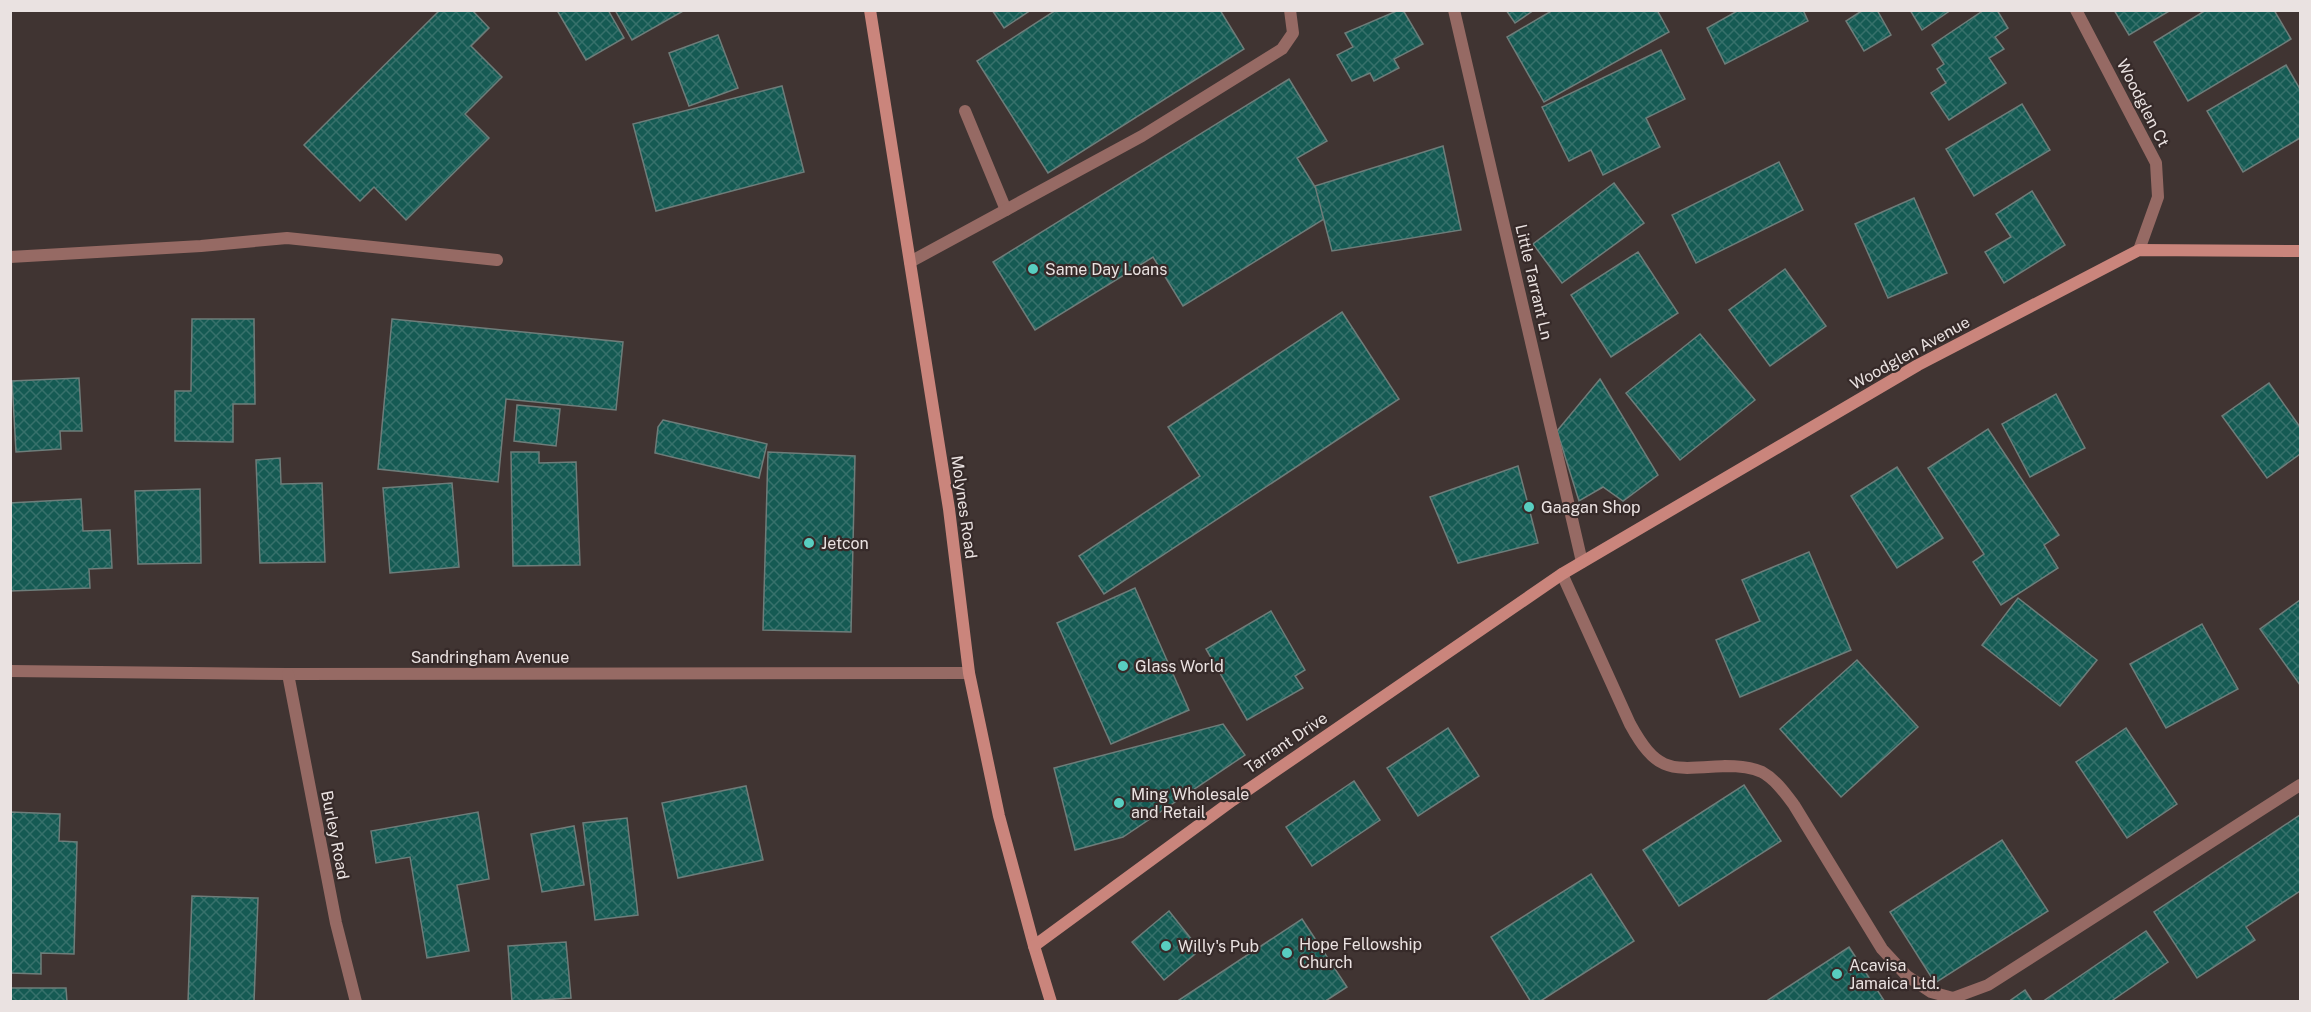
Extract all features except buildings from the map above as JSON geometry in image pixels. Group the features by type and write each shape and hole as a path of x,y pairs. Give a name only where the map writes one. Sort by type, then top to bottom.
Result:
{"street":[{"name":"Molynes Road","path":"870,10 949,508 969,673 999,816 1051,1002"},
{"path":"910,262 1142,136 1282,49 1293,33 1290,10"},
{"name":"Little Tarrant Ln","path":"1454,10 1582,562"},
{"name":"Woodglen Ct","path":"2076,10 2156,163 2158,197 2139,250"},
{"path":"965,111 1006,210"},
{"path":"10,257 201,246 287,238 497,260"},
{"name":"Woodglen Avenue","path":"1562,574 1918,365 2139,250 2301,251"},
{"path":"1562,574 1642,747 1658,762 1673,768 1735,766 1761,771 1777,783 1794,805 1882,949 1907,976 1931,992 1953,998 1989,986 2301,785"},
{"name":"Tarrant Drive","path":"1034,946 1233,800 1562,574"},
{"name":"Sandringham Avenue","path":"10,671 288,674 969,673"},
{"name":"Burley Road","path":"288,674 336,923 356,1002"}],"place":[{"name":"Same Day Loans","path":"1033,269"},
{"name":"Gaagan Shop","path":"1529,507"},
{"name":"Jetcon","path":"809,543"},
{"name":"Glass World","path":"1123,666"},
{"name":"Ming Wholesale and Retail","path":"1119,803"},
{"name":"Willy's Pub","path":"1166,946"},
{"name":"Hope Fellowship Church","path":"1287,953"},
{"name":"Acavisa Jamaica Ltd.","path":"1837,974"}]}
